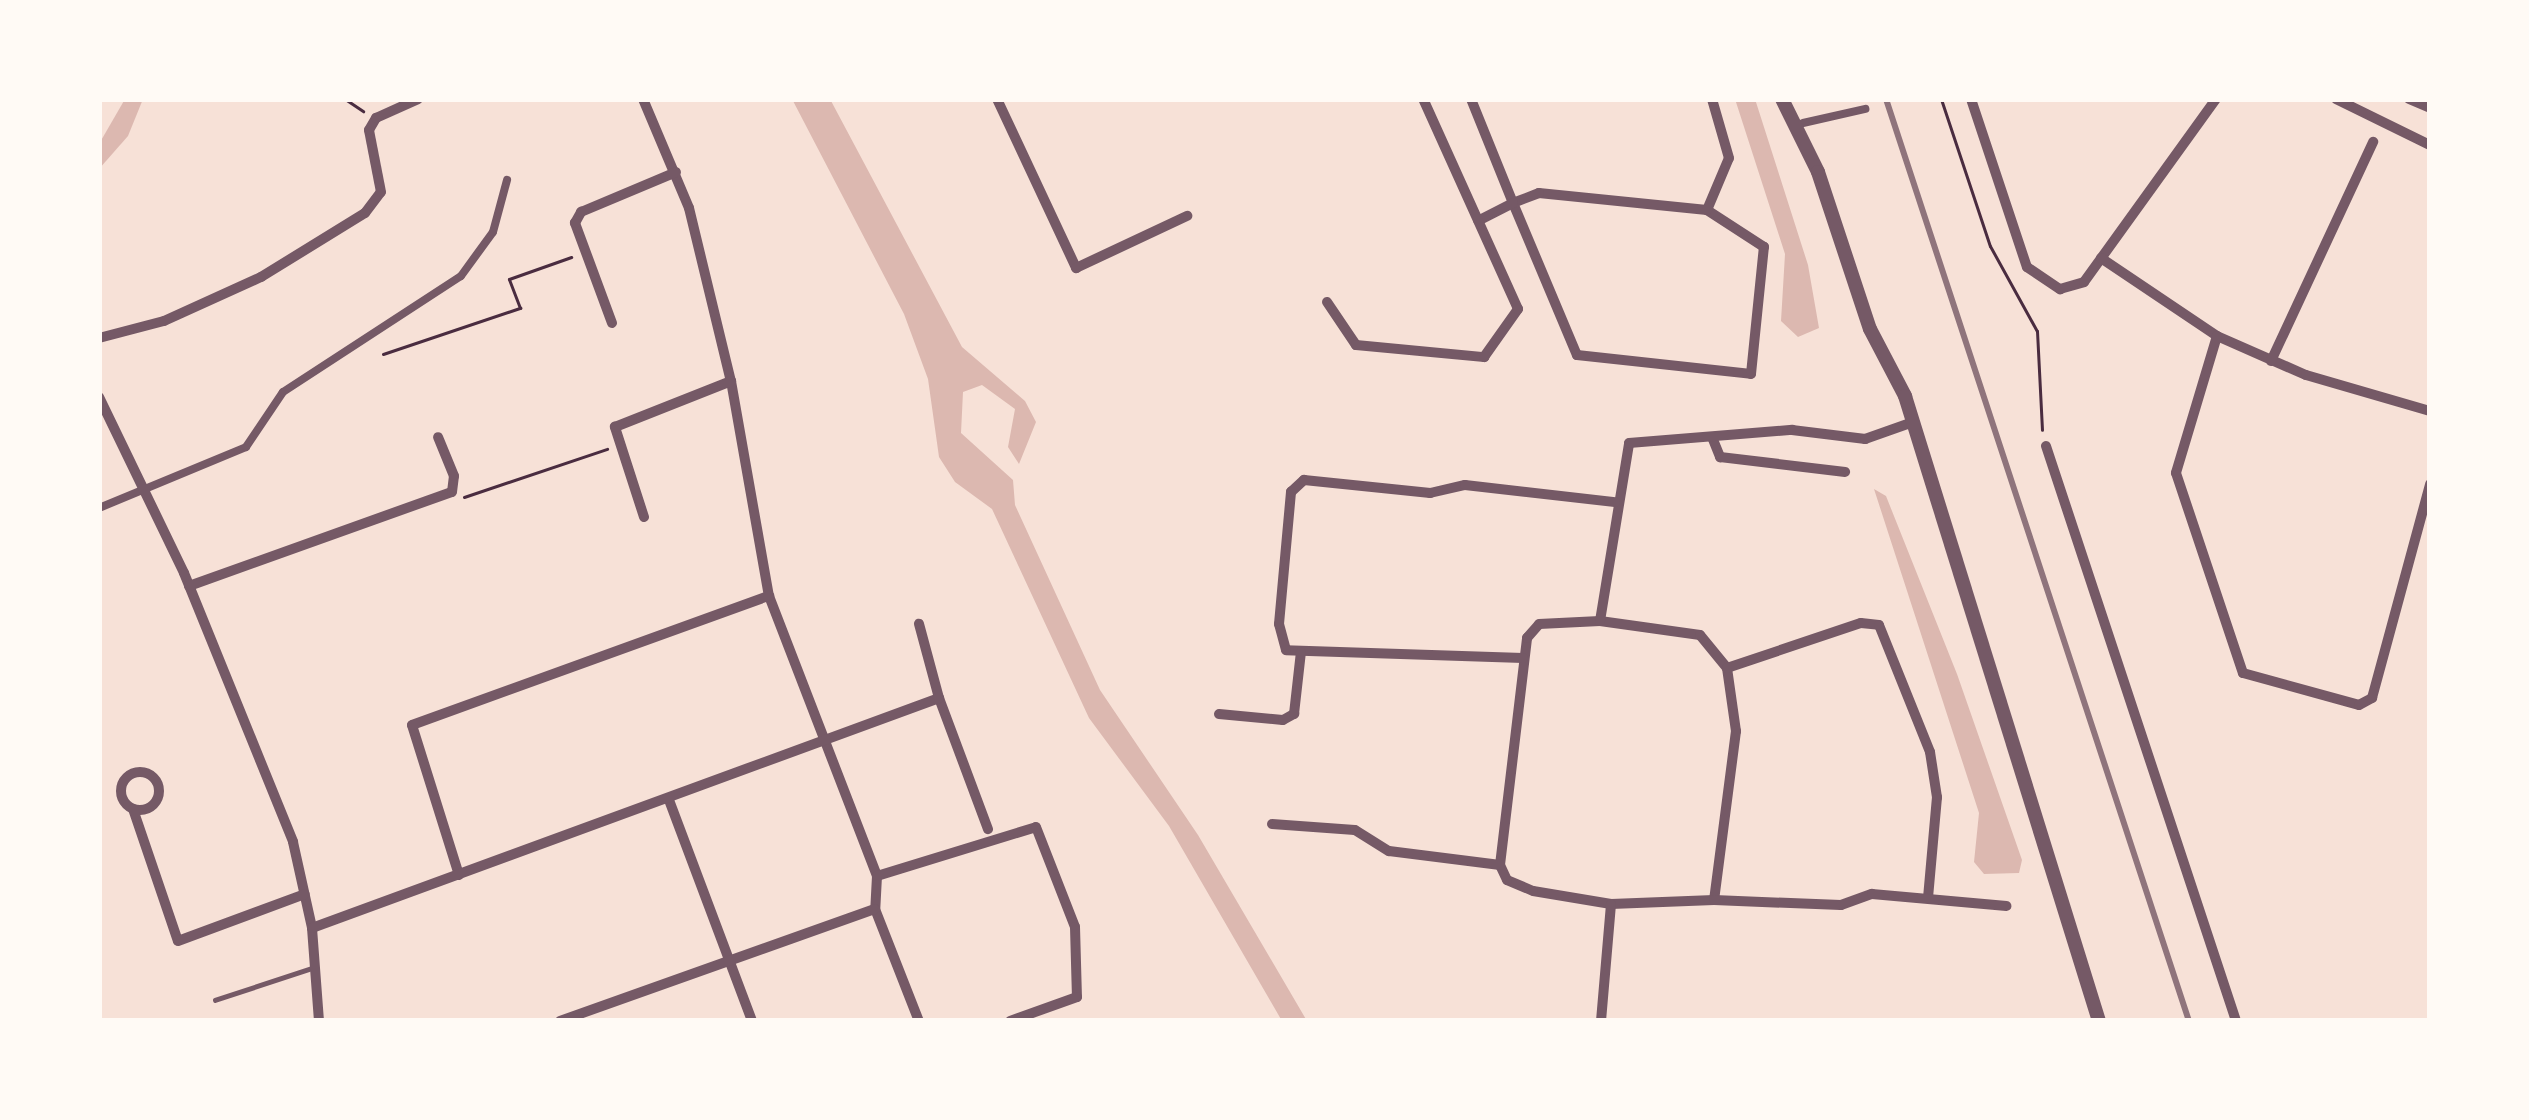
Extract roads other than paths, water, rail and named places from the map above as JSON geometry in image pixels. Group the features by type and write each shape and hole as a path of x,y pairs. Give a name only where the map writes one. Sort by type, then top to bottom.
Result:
{"street":[{"path":"99,338 164,321 261,277 365,213 381,192 369,130 376,118 418,99"},
{"path":"643,99 676,172 731,381 769,596 877,876 874,909 919,1021"},
{"path":"997,99 1076,268 1187,216"},
{"path":"1328,302 1355,345 1484,357 1518,309 1423,99"},
{"path":"1472,99 1514,203 1577,356 1741,376 1753,365 1764,247 1707,210 1539,193 1514,203 1478,221"},
{"path":"1707,210 1729,158 1712,99"},
{"path":"1782,99 1913,422 2099,1021"},
{"path":"1971,99 2027,267 2060,289 2084,282 2216,99"},
{"path":"2336,99 2430,145"},
{"path":"2409,99 2430,108"},
{"path":"1803,123 1865,109"},
{"path":"2271,361 2373,142"},
{"path":"612,323 575,223 581,212 676,172"},
{"path":"99,508 246,447 283,392 461,276 492,234 507,180"},
{"path":"2101,259 2217,336 2271,361 2430,411"},
{"path":"2217,336 2176,473 2243,673 2359,705 2372,698 2430,484"},
{"path":"644,517 615,427 731,381"},
{"path":"99,398 189,586 292,842 312,928 319,1021"},
{"path":"1600,621 1615,502 1629,443 1792,430 1865,439 1913,422"},
{"path":"189,586 452,492 454,476 438,437"},
{"path":"1712,437 1720,457 1845,472"},
{"path":"2046,446 2236,1021"},
{"path":"1523,658 1404,648 1382,658 1301,652 1279,641 1291,492 1304,480 1430,494 1465,485 1615,502"},
{"path":"459,875 412,725 769,596"},
{"path":"1714,900 1736,731 1727,668 1700,635 1600,621 1539,624 1523,658 1500,865 1508,880 1533,891 1611,904 1714,900 1841,905 1872,893 2006,906"},
{"path":"1727,668 1861,622 1879,625 1930,752 1937,797 1928,898"},
{"path":"920,624 939,698 988,829"},
{"path":"1219,714 1283,720 1294,714 1301,652"},
{"path":"312,928 939,698"},
{"path":"669,800 752,1021"},
{"path":"133,809 178,940 305,893"},
{"path":"877,876 1031,822 1075,927 1077,998 1041,1016 1010,1021"},
{"path":"1272,824 1355,830 1388,850 1500,865"},
{"path":"1601,1021 1611,904"},
{"path":"560,1021 874,909"},
{"path":"602,1004 608,1021"}],"lane":[{"path":"215,1000 316,967"}],"railway":[{"path":"1886,99 2189,1021"}]}
